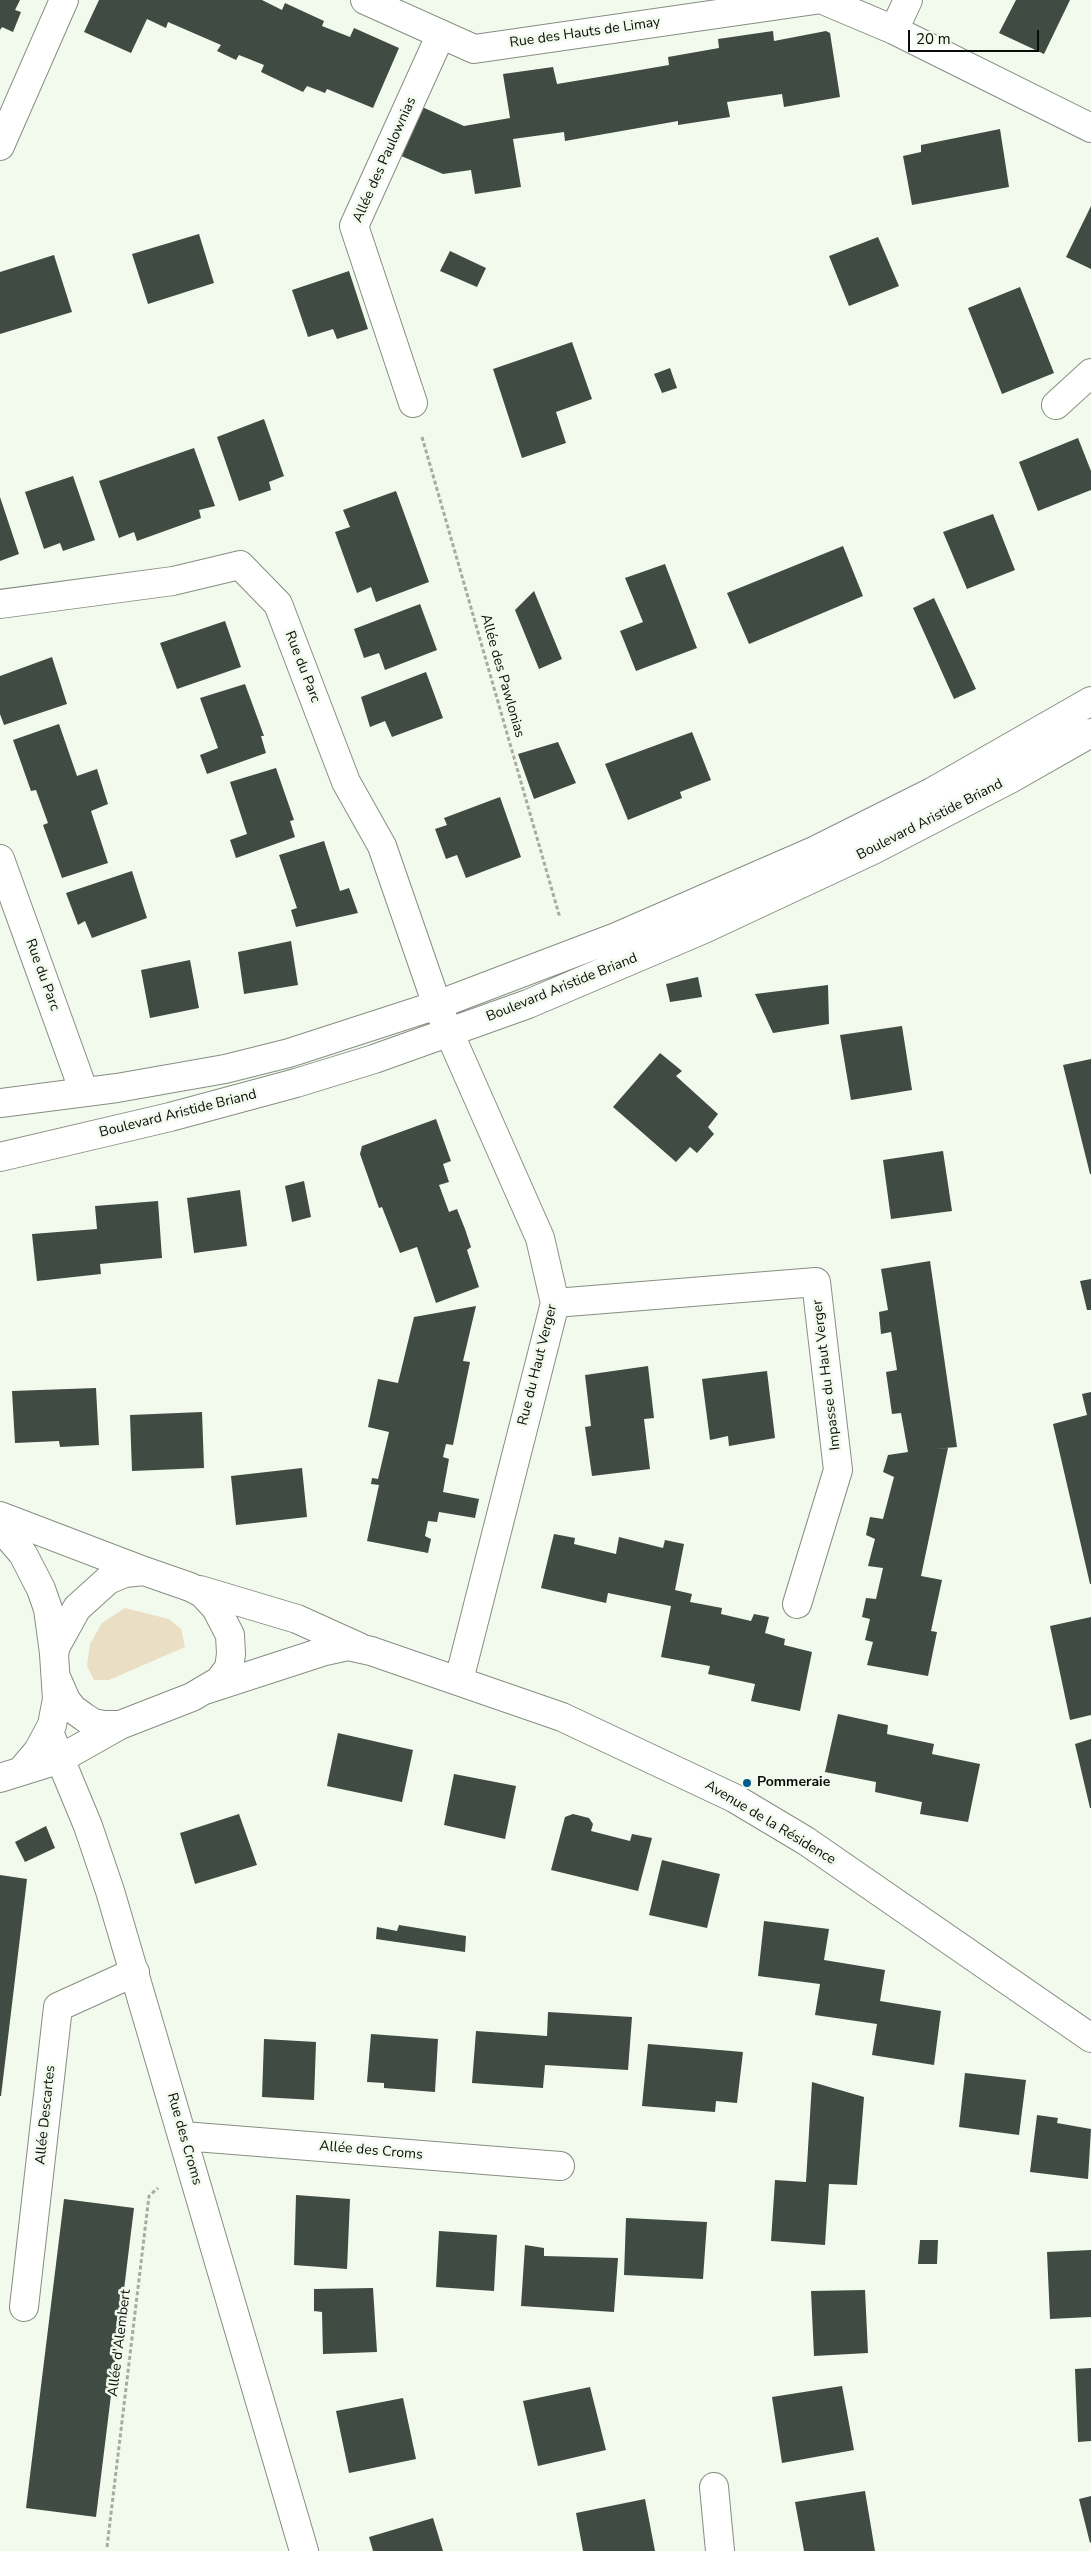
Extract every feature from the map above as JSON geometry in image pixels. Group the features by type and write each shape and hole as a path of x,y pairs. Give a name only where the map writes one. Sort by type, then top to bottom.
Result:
{"street":[{"path":"0,146 64,0"},
{"name":"Rue des Hauts de Limay","path":"365,0 474,49 815,0"},
{"path":"823,0 894,30 1091,128"},
{"path":"894,30 908,0"},
{"name":"Allée des Paulownias","path":"412,403 354,226 441,34"},
{"path":"1056,405 1091,373"},
{"name":"Rue du Parc","path":"0,604 173,581 240,564 278,604 346,782 382,846 437,1006"},
{"name":"Boulevard Aristide Briand","path":"0,1103 84,1092 224,1069 289,1053 437,1006 575,953 816,850 932,792 1091,701"},
{"name":"Boulevard Aristide Briand","path":"0,1157 170,1117 296,1083 449,1034 528,1004 626,963 794,887 939,816 1091,733"},
{"name":"Rue du Parc","path":"0,859 84,1092"},
{"name":"Rue du Haut Verger","path":"437,1006 540,1238 555,1303 459,1680"},
{"name":"Impasse du Haut Verger","path":"555,1303 816,1282 838,1470 797,1604"},
{"path":"0,1516 202,1593 216,1608 230,1635 231,1654 229,1668 219,1681 205,1690 120,1725 61,1759 11,1774"},
{"path":"0,1527 23,1554 41,1589 50,1618 55,1666 56,1709 49,1732 32,1761 11,1774"},
{"path":"120,1725 93,1723 73,1709 55,1666 63,1630 87,1597 116,1576 144,1571"},
{"name":"Avenue de la Résidence","path":"190,1587 297,1619 360,1648 459,1680 562,1717 734,1798 806,1841 1091,2038"},
{"name":"Avenue de la Résidence","path":"205,1690 325,1650 348,1646 360,1648"},
{"name":"Rue des Croms","path":"49,1732 91,1836 135,1972 304,2551"},
{"name":"Allée Descartes","path":"24,2307 58,2007 135,1972"},
{"name":"Allée des Croms","path":"186,2147 560,2166"},
{"path":"714,2487 720,2551"}],"path":[{"name":"Allée des Pawlonias","path":"412,403 565,934 575,953"},
{"name":"Allée d'Alembert","path":"107,2546 149,2196 186,2147"}],"shaded area":[{"path":"125,1608 169,1619 181,1629 185,1647 109,1680 94,1680 87,1666 90,1644 102,1623"}],"building":[{"path":"0,0 20,0 15,10 21,12 13,32 2,27 0,30"},
{"path":"99,0 262,0 282,10 285,3 324,21 322,26 350,37 354,28 399,48 373,108 327,89 325,93 307,86 303,92 261,72 264,65 239,55 236,60 217,51 221,45 168,22 166,28 147,19 131,53 84,32"},
{"path":"1016,0 1070,0 1044,54 999,33"},
{"path":"773,31 774,41 826,31 830,33 840,97 784,107 782,94 727,102 730,117 678,125 678,121 565,141 564,132 513,139 521,187 475,194 471,170 443,174 399,155 420,106 464,126 510,118 503,74 553,67 557,84 669,65 668,57 719,48 718,39"},
{"path":"1000,129 1009,187 912,205 903,156 921,152 921,145"},
{"path":"1091,206 1091,269 1066,257"},
{"path":"199,234 214,283 148,304 132,254"},
{"path":"878,237 899,286 849,306 829,256"},
{"path":"450,251 486,268 477,287 440,271"},
{"path":"54,255 72,312 0,334 0,272"},
{"path":"349,271 368,329 337,339 333,329 308,337 292,290"},
{"path":"1020,287 1054,373 1002,394 968,308"},
{"path":"572,342 592,399 556,412 566,443 522,458 493,369"},
{"path":"670,368 677,388 662,393 654,374"},
{"path":"264,419 284,476 269,482 271,490 239,501 217,437"},
{"path":"1078,438 1091,471 1091,490 1038,511 1019,462"},
{"path":"194,448 215,506 199,510 201,518 137,541 134,532 119,538 99,481"},
{"path":"73,476 95,540 63,551 60,543 44,549 25,492"},
{"path":"396,491 429,582 376,602 371,587 357,593 335,532 350,527 343,510"},
{"path":"0,497 19,554 0,561"},
{"path":"993,514 1015,570 967,589 943,532"},
{"path":"843,546 863,596 749,644 727,593"},
{"path":"665,564 697,648 636,671 620,631 643,622 625,578"},
{"path":"534,591 562,659 539,669 515,610"},
{"path":"934,598 976,689 954,699 913,608"},
{"path":"420,604 437,650 385,670 379,653 364,658 354,629"},
{"path":"225,621 241,667 177,689 160,643"},
{"path":"52,657 67,704 4,725 0,714 0,676"},
{"path":"426,672 443,718 392,737 385,721 370,727 361,697"},
{"path":"245,684 264,736 261,736 266,753 207,774 200,755 218,748 200,698"},
{"path":"59,724 77,776 97,769 108,804 91,811 108,863 62,878 43,825 48,823 36,790 31,791 13,740"},
{"path":"692,732 711,780 680,792 682,798 628,820 605,764"},
{"path":"558,742 576,783 534,799 518,754"},
{"path":"276,768 294,820 290,821 295,837 236,858 230,840 247,834 230,782"},
{"path":"500,797 521,857 466,878 457,855 446,859 435,829 447,825 444,818"},
{"path":"324,841 340,891 349,888 358,913 296,927 291,910 297,908 279,855"},
{"path":"132,871 147,918 92,938 85,921 78,925 66,893"},
{"path":"291,941 298,985 244,994 238,952"},
{"path":"190,960 199,1008 150,1018 141,970"},
{"path":"698,977 702,997 670,1002 666,984"},
{"path":"828,985 829,1024 773,1033 755,994"},
{"path":"902,1026 912,1090 851,1100 840,1035"},
{"path":"660,1053 682,1071 676,1076 718,1114 708,1127 714,1134 697,1153 690,1147 676,1162 613,1107"},
{"path":"1091,1059 1091,1174 1090,1174 1063,1065"},
{"path":"436,1119 451,1161 443,1164 449,1182 439,1185 449,1212 457,1209 465,1229 471,1247 467,1250 479,1287 436,1303 417,1247 400,1253 382,1207 379,1208 360,1154 362,1146"},
{"path":"943,1151 952,1211 891,1219 883,1160"},
{"path":"304,1181 311,1217 292,1222 285,1186"},
{"path":"240,1190 247,1246 194,1253 187,1198"},
{"path":"158,1201 162,1258 100,1264 101,1274 37,1281 32,1234 97,1229 95,1206"},
{"path":"930,1261 957,1447 934,1449 948,1448 921,1576 942,1580 931,1631 937,1632 928,1676 867,1665 873,1642 865,1640 870,1619 862,1617 866,1598 876,1599 883,1568 868,1566 875,1539 866,1535 870,1517 883,1519 894,1477 883,1472 888,1455 908,1452 901,1413 892,1414 886,1372 897,1370 891,1332 881,1334 879,1312 888,1310 881,1269"},
{"path":"1091,1279 1091,1310 1087,1310 1080,1281"},
{"path":"476,1306 463,1361 470,1362 453,1445 446,1444 443,1457 449,1459 443,1492 479,1499 475,1518 439,1512 437,1522 428,1521 425,1536 431,1539 428,1553 367,1541 379,1485 371,1484 372,1478 378,1479 389,1432 368,1427 378,1379 398,1383 414,1317"},
{"path":"648,1366 654,1418 644,1419 650,1469 592,1476 585,1427 591,1426 585,1375"},
{"path":"767,1371 775,1438 729,1446 728,1436 710,1440 702,1379"},
{"path":"96,1388 99,1445 60,1447 59,1441 15,1443 12,1391"},
{"path":"1091,1392 1090,1584 1053,1424 1087,1415 1082,1394"},
{"path":"202,1412 204,1468 132,1471 130,1415"},
{"path":"302,1468 307,1517 236,1525 231,1476"},
{"path":"554,1534 575,1538 574,1544 616,1554 619,1537 663,1548 665,1540 684,1544 675,1590 692,1594 690,1602 722,1608 721,1614 751,1621 754,1614 769,1617 765,1633 785,1639 784,1645 812,1652 800,1711 751,1701 755,1684 708,1674 710,1666 661,1657 671,1606 608,1593 606,1603 541,1588"},
{"path":"1091,1617 1091,1715 1070,1720 1050,1626"},
{"path":"838,1714 888,1725 887,1734 934,1744 932,1754 980,1764 968,1822 920,1814 922,1802 875,1792 876,1782 825,1772"},
{"path":"338,1733 413,1750 402,1802 327,1786"},
{"path":"1091,1739 1091,1808 1090,1808 1075,1744"},
{"path":"454,1774 516,1786 505,1839 444,1825"},
{"path":"239,1814 257,1865 195,1884 180,1833"},
{"path":"573,1814 589,1818 593,1824 591,1831 630,1841 632,1834 652,1838 638,1891 551,1870 565,1817"},
{"path":"46,1826 55,1848 25,1862 15,1842"},
{"path":"662,1860 720,1874 707,1928 649,1915"},
{"path":"0,1875 27,1879 1,2096 0,2096"},
{"path":"764,1921 829,1929 824,1960 885,1970 880,2001 941,2011 934,2065 872,2055 877,2024 815,2015 820,1984 758,1976"},
{"path":"399,1925 466,1936 465,1952 376,1939 377,1927 397,1931"},
{"path":"548,2012 632,2017 628,2070 545,2065 543,2088 472,2083 476,2031 547,2036"},
{"path":"371,2034 438,2039 435,2092 384,2088 384,2083 367,2082"},
{"path":"264,2039 316,2042 314,2100 262,2097"},
{"path":"648,2044 743,2052 737,2103 716,2101 715,2112 642,2106"},
{"path":"965,2073 1026,2080 1019,2135 959,2127"},
{"path":"812,2082 864,2097 857,2185 829,2184 825,2245 771,2241 775,2180 806,2182"},
{"path":"1037,2115 1058,2118 1057,2123 1091,2129 1088,2179 1030,2172"},
{"path":"296,2195 350,2199 347,2269 294,2265"},
{"path":"64,2199 134,2208 96,2517 26,2508"},
{"path":"626,2218 707,2222 703,2279 624,2275"},
{"path":"439,2231 497,2235 494,2291 436,2287"},
{"path":"920,2240 938,2240 937,2264 918,2264"},
{"path":"525,2245 544,2248 544,2256 618,2258 614,2312 521,2306"},
{"path":"1091,2250 1091,2317 1050,2319 1047,2252"},
{"path":"373,2288 377,2352 323,2354 322,2312 314,2311 314,2289"},
{"path":"865,2290 868,2353 814,2356 811,2291"},
{"path":"1091,2368 1091,2441 1078,2442 1075,2369"},
{"path":"842,2386 854,2450 782,2463 772,2397"},
{"path":"590,2387 606,2450 538,2466 523,2401"},
{"path":"403,2398 416,2459 349,2473 336,2411"},
{"path":"865,2491 875,2551 804,2551 795,2502"},
{"path":"1091,2496 1091,2542 1090,2543 1079,2499"},
{"path":"645,2499 655,2551 583,2551 576,2513"},
{"path":"433,2518 443,2551 373,2551 369,2537"}],"place":[{"name":"Pommeraie","path":"747,1783"}]}
